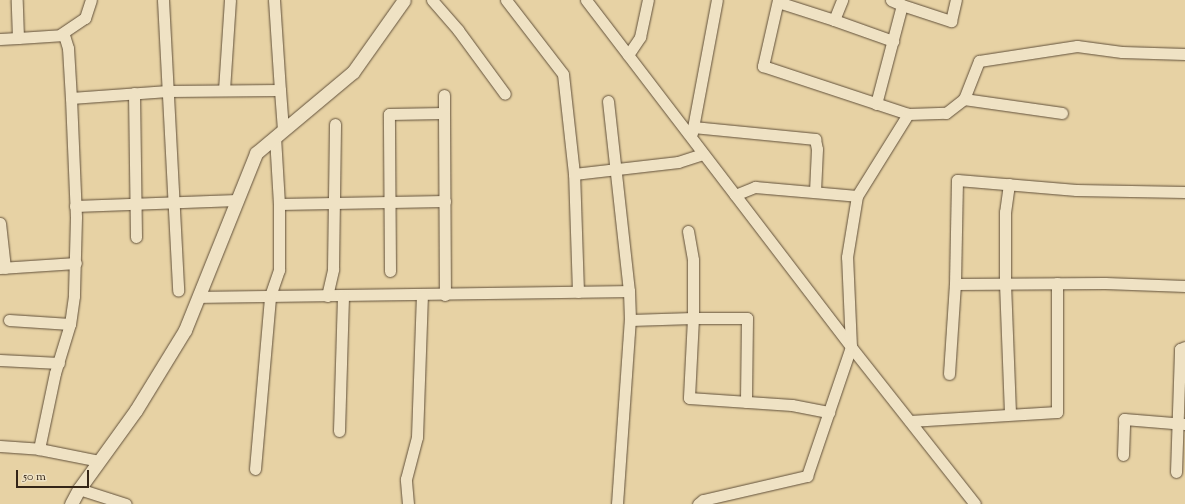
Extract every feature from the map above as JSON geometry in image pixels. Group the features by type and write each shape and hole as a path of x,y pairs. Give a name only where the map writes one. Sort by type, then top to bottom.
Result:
{"street":[{"path":"17,0 18,38"},
{"path":"0,39 60,34 85,18 91,0"},
{"path":"163,0 178,291"},
{"path":"224,90 230,0"},
{"path":"256,469 270,296 279,270 280,90 274,0"},
{"path":"71,504 78,489 136,410 185,330 256,153 353,72 404,0"},
{"path":"432,0 458,30 505,94"},
{"path":"506,0 563,74 574,174 578,292"},
{"path":"586,0 628,55 692,133 703,154 851,347 976,504"},
{"path":"628,55 640,37 648,0"},
{"path":"692,133 717,0"},
{"path":"834,20 842,0"},
{"path":"891,0 951,21 956,0"},
{"path":"892,41 778,1 763,66 908,114 946,113 964,99 978,61 1077,46 1122,52 1185,54"},
{"path":"876,104 902,4"},
{"path":"40,448 59,363 70,324 76,263 68,48 67,39 60,34"},
{"path":"71,98 168,91 280,90"},
{"path":"134,93 136,237"},
{"path":"444,95 445,295"},
{"path":"964,99 1062,113"},
{"path":"608,101 630,291 630,320 617,504"},
{"path":"390,271 389,114 444,113"},
{"path":"698,504 703,500 807,476 851,347 847,257 857,196 908,114"},
{"path":"327,296 333,269 335,124"},
{"path":"692,133 815,139 817,149 814,191"},
{"path":"574,174 678,162 703,154"},
{"path":"949,374 955,284 957,180 1076,190 1185,192"},
{"path":"1009,184 1005,212 1005,283 1010,414"},
{"path":"735,195 755,187 814,191 857,196"},
{"path":"75,206 237,200"},
{"path":"280,204 445,201"},
{"path":"0,223 3,268 76,263"},
{"path":"688,231 693,260 693,318 689,398 792,405 829,412"},
{"path":"955,284 1057,283 1185,286"},
{"path":"910,421 1057,412 1057,283"},
{"path":"198,297 445,295 630,291"},
{"path":"408,504 406,479 418,436 422,295"},
{"path":"339,431 343,296"},
{"path":"630,320 747,318 746,402"},
{"path":"9,320 70,324"},
{"path":"1176,472 1181,423 1180,349 1185,347"},
{"path":"0,360 59,363"},
{"path":"1123,456 1124,420 1181,423"},
{"path":"0,446 40,448 99,461"},
{"path":"78,489 126,504"}]}
